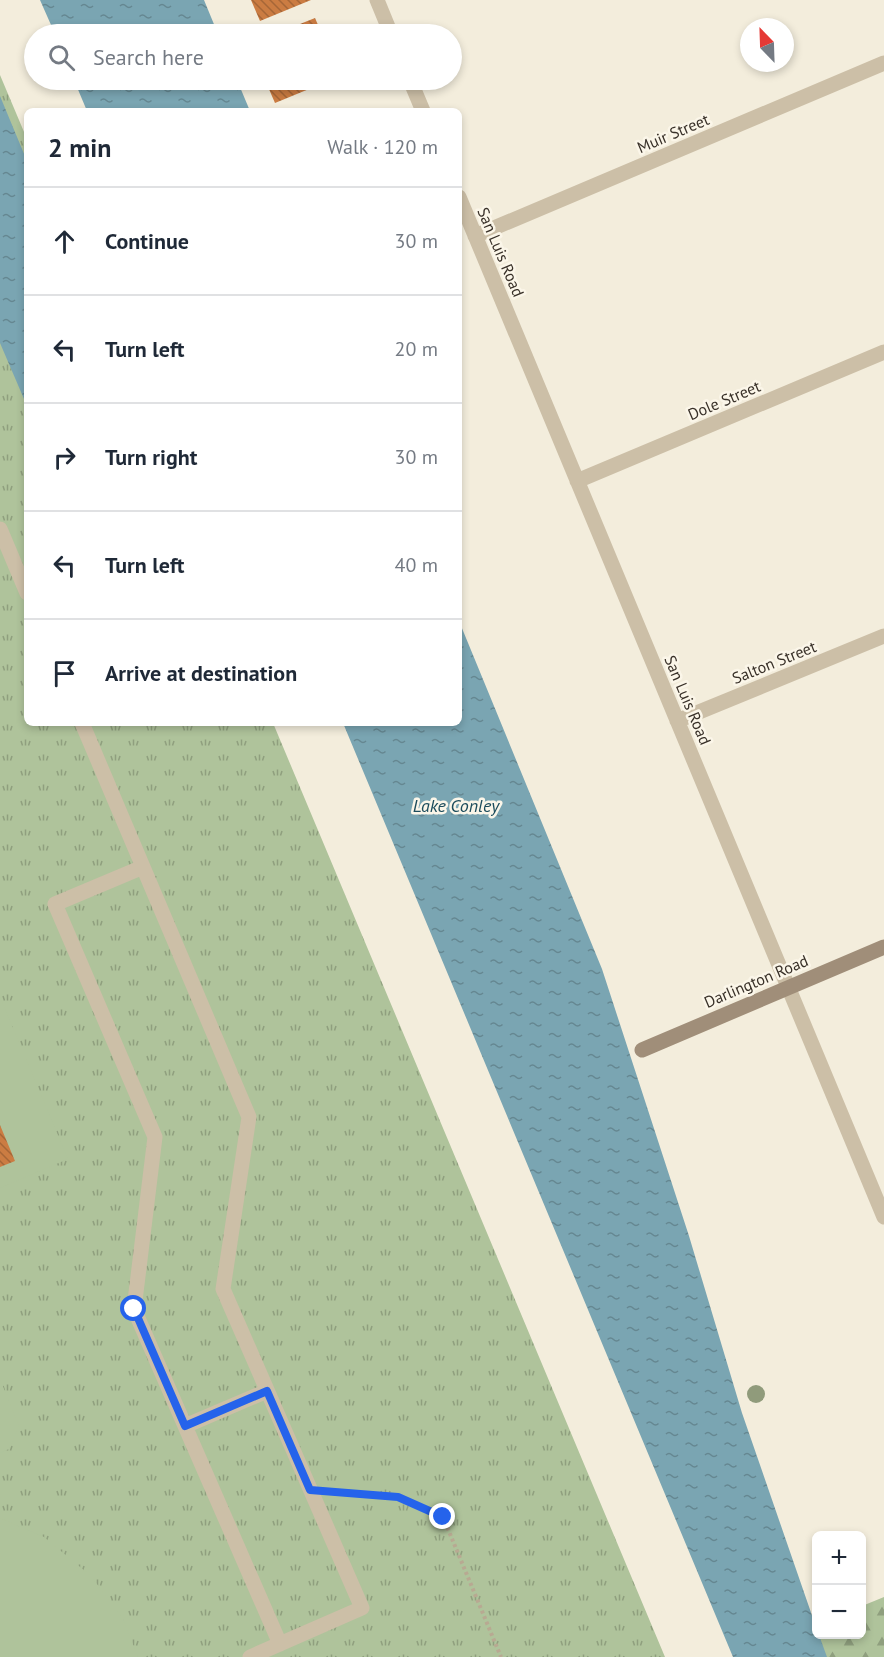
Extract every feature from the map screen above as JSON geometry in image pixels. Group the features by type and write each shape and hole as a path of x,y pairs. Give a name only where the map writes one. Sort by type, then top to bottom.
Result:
{"street":[{"path":"377,0 387,24"},
{"name":"Muir Street","path":"475,236 884,63"},
{"path":"414,90 422,108"},
{"name":"San Luis Road","path":"462,204 884,1217"},
{"name":"Dole Street","path":"577,481 884,352"},
{"path":"0,529 24,586"},
{"name":"Salton Street","path":"677,721 884,636"},
{"path":"83,726 249,1117 223,1289 362,1608 250,1657"},
{"path":"142,867 55,904 155,1137 134,1309 280,1644"},
{"name":"Darlington Road","path":"642,1050 884,947"},
{"path":"185,1426 267,1391"}],"path":[{"path":"310,1490 398,1497 443,1517 501,1657"}],"green space":[{"path":"0,75 24,132 24,726 274,726 665,1657 0,1657"},
{"path":"0,997 68,1159 0,1188"},
{"path":"0,1379 19,1426 9,1449 0,1453"},
{"path":"0,1518 44,1537 91,1576 123,1619 138,1657 0,1657"},
{"path":"884,1597 884,1657 796,1657 785,1636 812,1626 812,1639 866,1639 866,1604"}],"water":[{"path":"40,0 204,0 214,24 51,24"},
{"path":"78,90 241,90 249,108 86,108"},
{"path":"0,96 24,154 24,399 0,343"},
{"name":"Lake Conley","path":"462,628 602,969 689,1236 742,1413 812,1615 812,1639 820,1639 827,1657 733,1657 344,726 462,726"}],"building":[{"path":"251,0 311,0 260,21"},
{"path":"315,18 318,24 300,24"},
{"path":"269,90 307,90 275,103"},
{"path":"0,1125 15,1161 0,1167"}],"route":[{"path":"134,1309 185,1426 267,1391 310,1490 398,1497 443,1517"}]}
